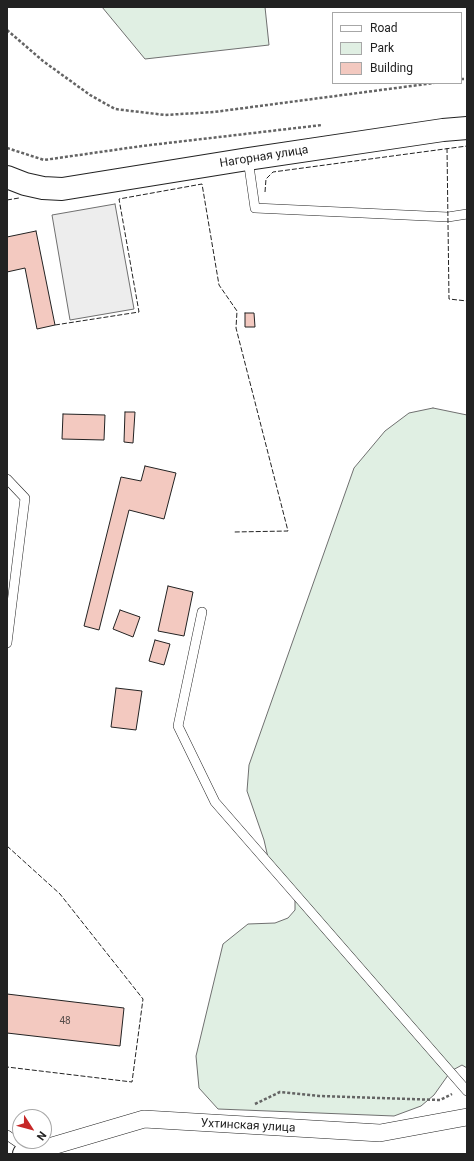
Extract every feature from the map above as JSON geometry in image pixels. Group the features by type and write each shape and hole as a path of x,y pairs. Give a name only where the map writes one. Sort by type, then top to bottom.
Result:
{"street":[{"name":"Нагорная улица","path":"7,177 25,184 43,188 62,189 248,159 443,130 467,128"},
{"name":"Ухтинская улица","path":"30,1153 144,1119 380,1133 467,1117"}],"lane":[{"path":"248,159 255,208 448,217 467,214"},
{"path":"7,479 25,498 7,643"},
{"path":"202,612 178,726 215,802 466,1090"},
{"path":"7,1135 30,1153"}],"path":[{"path":"7,30 43,61 90,95 115,109 165,114 214,112 426,84"},
{"path":"7,148 44,160 142,146 328,125"},
{"path":"255,1104 280,1092 319,1096 440,1100 466,1090"}],"green space":[{"path":"102,7 265,7 269,45 145,59"},
{"path":"433,408 467,415 467,1068 462,1065 451,1071 434,1095 421,1106 394,1116 218,1109 199,1088 196,1056 223,944 248,924 275,923 288,918 295,910 295,891 269,862 264,840 247,791 249,765 354,468 385,431 409,413"}],"shaded area":[{"path":"115,204 134,309 70,320 52,215"}],"building":[{"path":"36,231 55,325 37,329 25,268 7,272 7,237"},
{"path":"245,313 254,313 255,327 245,327"},
{"path":"125,412 135,412 133,443 124,442"},
{"path":"63,414 105,415 104,440 62,439"},
{"path":"145,466 176,473 164,519 129,510 99,630 84,626 121,477 141,481"},
{"path":"168,586 193,592 184,636 158,631"},
{"path":"120,610 140,617 133,637 113,629"},
{"path":"155,640 170,644 164,665 149,661"},
{"path":"116,688 142,691 136,730 111,727"},
{"path":"7,994 124,1008 120,1046 7,1033"}],"fence":[{"path":"265,192 266,179 273,172 467,146"},
{"path":"447,148 449,299 467,301"},
{"path":"55,325 139,312 119,199 202,184 219,285 237,311 236,328 288,531 234,532"},
{"path":"7,200 19,198"},
{"path":"7,846 60,894 143,999 132,1082 7,1067"}]}
